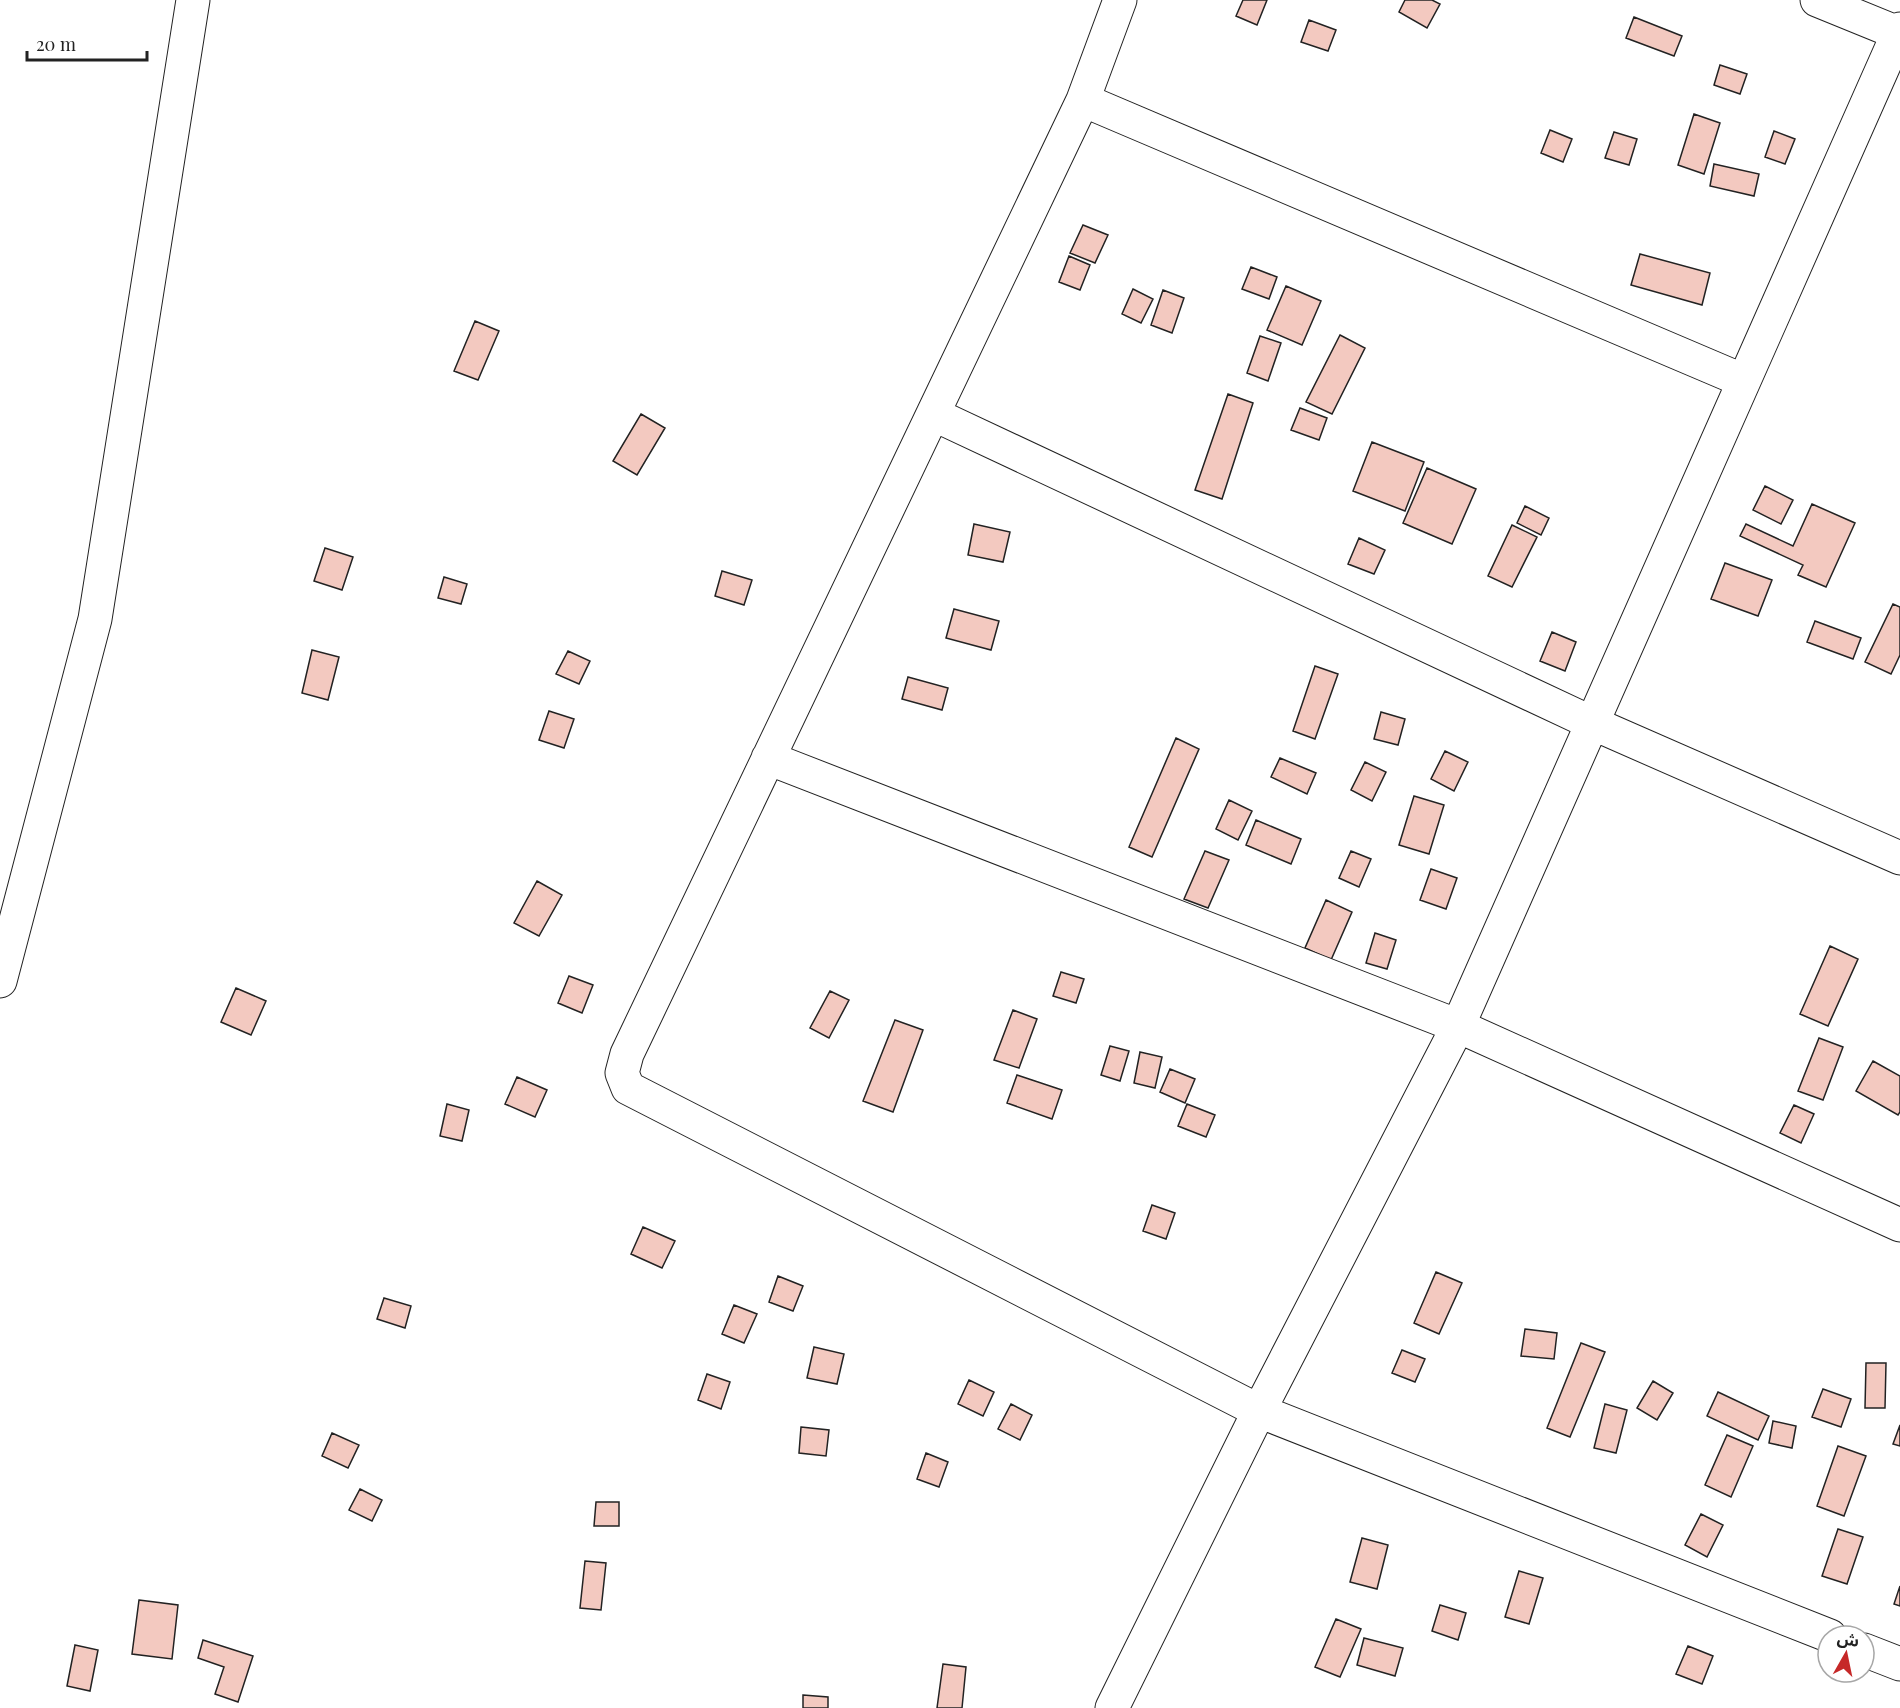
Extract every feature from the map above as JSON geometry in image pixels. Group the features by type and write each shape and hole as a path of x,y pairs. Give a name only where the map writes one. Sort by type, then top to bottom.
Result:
{"street":[{"path":"0,981 95,619 193,0"},
{"path":"1120,0 1083,100 627,1054 622,1073 628,1088 1259,1411 1816,1630"},
{"path":"1112,1708 1259,1411 1458,1026 1899,31 1818,0"},
{"path":"1083,100 1744,381"},
{"path":"933,414 1592,723 1900,858"},
{"path":"768,758 1458,1026 1900,1225"},
{"path":"1876,1655 1900,1664"}],"building":[{"path":"1243,0 1267,0 1257,25 1236,16"},
{"path":"1405,0 1432,0 1440,4 1427,28 1399,12"},
{"path":"1634,17 1682,36 1674,56 1626,38"},
{"path":"1309,20 1336,30 1328,51 1301,42"},
{"path":"1720,65 1747,74 1740,94 1714,85"},
{"path":"1694,114 1720,123 1704,174 1678,165"},
{"path":"1550,130 1572,139 1563,162 1541,153"},
{"path":"1774,131 1795,139 1785,164 1765,157"},
{"path":"1614,132 1637,139 1629,165 1605,158"},
{"path":"1714,164 1759,174 1754,196 1710,186"},
{"path":"1083,225 1108,235 1095,263 1070,253"},
{"path":"1640,254 1710,273 1702,305 1631,285"},
{"path":"1069,256 1090,265 1080,290 1059,282"},
{"path":"1251,267 1277,277 1269,299 1242,289"},
{"path":"1286,286 1321,301 1302,345 1267,330"},
{"path":"1133,289 1153,299 1141,323 1122,314"},
{"path":"1163,290 1184,298 1172,333 1151,325"},
{"path":"475,321 499,331 478,380 454,371"},
{"path":"1340,335 1365,348 1332,414 1306,402"},
{"path":"1260,336 1281,343 1268,381 1247,373"},
{"path":"1228,394 1253,403 1222,499 1195,490"},
{"path":"1300,408 1327,418 1319,440 1291,430"},
{"path":"641,414 665,428 637,475 613,461"},
{"path":"1372,442 1424,462 1405,511 1353,491"},
{"path":"1427,468 1476,489 1452,544 1403,523"},
{"path":"1765,486 1793,500 1781,524 1753,510"},
{"path":"1812,504 1855,523 1826,587 1798,575 1803,565 1740,536 1746,524 1793,546"},
{"path":"1525,506 1549,518 1541,535 1517,523"},
{"path":"974,524 1010,532 1003,562 968,555"},
{"path":"1512,525 1537,537 1512,587 1488,576"},
{"path":"1359,538 1385,550 1374,574 1348,564"},
{"path":"325,548 353,557 342,590 314,581"},
{"path":"1725,563 1772,580 1758,616 1711,599"},
{"path":"722,571 752,580 744,605 715,596"},
{"path":"444,577 467,584 461,604 438,598"},
{"path":"1893,604 1900,607 1900,655 1891,674 1865,662"},
{"path":"954,609 999,621 991,650 946,638"},
{"path":"1815,621 1861,638 1853,659 1807,642"},
{"path":"1552,632 1576,642 1565,671 1540,661"},
{"path":"312,650 339,657 328,700 302,693"},
{"path":"568,651 590,661 579,684 556,674"},
{"path":"1315,666 1338,674 1315,739 1293,731"},
{"path":"908,677 948,688 942,710 902,699"},
{"path":"549,711 574,719 564,748 539,740"},
{"path":"1381,712 1405,719 1398,745 1374,739"},
{"path":"1176,738 1199,749 1152,857 1129,847"},
{"path":"1445,751 1468,762 1454,791 1431,779"},
{"path":"1280,758 1316,773 1307,794 1271,777"},
{"path":"1365,762 1386,772 1372,801 1351,790"},
{"path":"1414,796 1444,805 1429,854 1399,845"},
{"path":"1229,800 1252,811 1238,840 1216,829"},
{"path":"1256,820 1301,839 1291,864 1246,845"},
{"path":"1205,851 1229,860 1208,908 1184,899"},
{"path":"1351,851 1371,859 1359,887 1339,878"},
{"path":"1431,869 1457,878 1446,909 1420,900"},
{"path":"537,881 562,895 539,936 514,923"},
{"path":"1326,900 1352,912 1331,960 1305,948"},
{"path":"1375,933 1396,940 1387,969 1366,963"},
{"path":"1830,946 1858,959 1828,1026 1800,1014"},
{"path":"1061,972 1084,979 1076,1003 1053,996"},
{"path":"569,976 593,985 582,1013 558,1003"},
{"path":"236,988 266,1001 251,1035 221,1022"},
{"path":"830,991 849,1000 829,1038 810,1028"},
{"path":"1013,1010 1037,1019 1019,1068 994,1060"},
{"path":"895,1020 923,1030 893,1112 863,1101"},
{"path":"1819,1038 1843,1047 1823,1100 1798,1091"},
{"path":"1110,1046 1129,1051 1120,1081 1101,1075"},
{"path":"1140,1052 1162,1057 1155,1088 1134,1083"},
{"path":"1873,1061 1900,1076 1900,1112 1898,1115 1856,1091"},
{"path":"1170,1069 1195,1079 1185,1103 1160,1092"},
{"path":"1017,1075 1062,1090 1052,1119 1007,1103"},
{"path":"517,1077 547,1090 535,1117 505,1104"},
{"path":"447,1104 469,1110 462,1141 440,1136"},
{"path":"1187,1104 1215,1115 1206,1137 1178,1126"},
{"path":"1794,1105 1814,1114 1801,1143 1780,1133"},
{"path":"1152,1205 1175,1213 1166,1239 1143,1231"},
{"path":"643,1227 675,1241 662,1268 631,1254"},
{"path":"1436,1272 1462,1283 1439,1334 1414,1323"},
{"path":"778,1276 803,1286 793,1311 769,1302"},
{"path":"384,1298 411,1306 405,1328 377,1319"},
{"path":"734,1305 757,1314 744,1343 722,1334"},
{"path":"1525,1329 1557,1333 1554,1359 1521,1356"},
{"path":"1581,1343 1605,1352 1570,1437 1547,1428"},
{"path":"814,1347 844,1354 837,1384 807,1378"},
{"path":"1402,1350 1425,1359 1415,1382 1392,1373"},
{"path":"1866,1363 1886,1363 1885,1408 1865,1408"},
{"path":"707,1374 730,1382 721,1409 698,1400"},
{"path":"969,1380 994,1392 983,1416 958,1404"},
{"path":"1653,1381 1673,1393 1657,1420 1637,1408"},
{"path":"1823,1389 1851,1399 1841,1427 1812,1417"},
{"path":"1718,1392 1769,1416 1758,1440 1707,1416"},
{"path":"1011,1404 1032,1415 1020,1440 998,1429"},
{"path":"1605,1404 1627,1410 1616,1453 1594,1448"},
{"path":"1773,1421 1796,1426 1792,1448 1769,1443"},
{"path":"1900,1425 1900,1446 1893,1444"},
{"path":"801,1427 829,1430 826,1456 799,1453"},
{"path":"332,1433 359,1445 348,1468 322,1456"},
{"path":"1727,1435 1753,1446 1731,1497 1705,1485"},
{"path":"1838,1446 1866,1456 1844,1516 1817,1506"},
{"path":"926,1453 948,1462 939,1487 917,1479"},
{"path":"360,1489 382,1500 372,1521 349,1510"},
{"path":"596,1502 619,1502 619,1526 594,1526"},
{"path":"1701,1514 1723,1525 1707,1557 1685,1545"},
{"path":"1838,1529 1863,1537 1847,1584 1822,1576"},
{"path":"1362,1538 1388,1545 1377,1589 1350,1582"},
{"path":"585,1561 606,1563 601,1610 580,1608"},
{"path":"1519,1571 1543,1578 1529,1624 1505,1617"},
{"path":"1900,1586 1900,1606 1894,1604"},
{"path":"139,1600 178,1605 172,1659 132,1654"},
{"path":"1440,1605 1466,1613 1458,1640 1432,1631"},
{"path":"1336,1619 1361,1629 1340,1677 1315,1667"},
{"path":"1364,1638 1403,1648 1395,1676 1357,1665"},
{"path":"203,1640 253,1656 238,1702 215,1694 224,1667 198,1658"},
{"path":"75,1645 98,1650 90,1691 67,1686"},
{"path":"1688,1646 1713,1656 1702,1684 1676,1674"},
{"path":"943,1664 966,1667 962,1708 937,1708"},
{"path":"803,1695 828,1697 828,1708 803,1708"}]}
